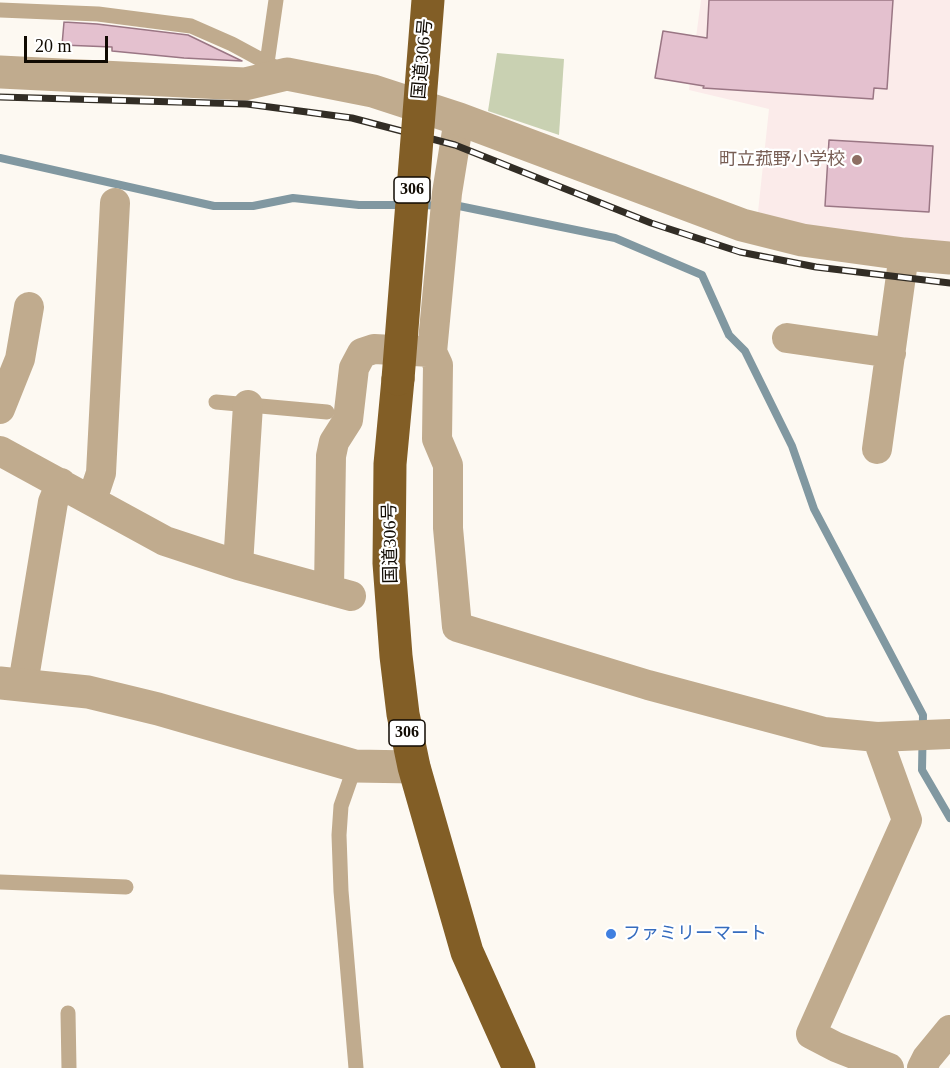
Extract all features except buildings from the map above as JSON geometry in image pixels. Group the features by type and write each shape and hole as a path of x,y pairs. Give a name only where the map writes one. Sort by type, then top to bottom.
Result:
{"highway":[{"name":"国道306号","path":"428,0 390,464 390,563 396,656 403,714 414,767 467,952 519,1068"}],"street":[{"path":"0,72 245,84 277,69 373,91 459,119 742,225 802,240 950,258"},
{"path":"459,119 447,193 432,352 438,365 437,440 448,465 448,528 457,627 648,685 824,732 890,736 946,734"},
{"path":"92,500 101,473 115,203"},
{"path":"877,449 904,254"},
{"path":"0,409 20,359 29,307"},
{"path":"787,338 891,353"},
{"path":"0,451 165,541 238,565 340,593 331,456 334,442 348,420 354,368 362,353 374,349 432,352"},
{"path":"238,565 248,405"},
{"path":"61,483 52,502 11,684 88,692 355,766 414,767"},
{"path":"889,1068 810,1034 906,820 890,736"},
{"path":"922,1068 950,1030"}],"lane":[{"path":"0,10 98,14 191,26 232,44 277,69 276,0"},
{"path":"216,402 327,412"},
{"path":"355,766 341,806 339,835 341,891 356,1068"},
{"path":"0,882 126,887"},
{"path":"68,1013 69,1068"}],"shaded area":[{"name":"町立菰野小学校","path":"701,0 950,0 950,243 809,228 758,212 769,109 689,90"}],"green space":[{"path":"497,53 564,59 559,135 488,111"}],"waterway":[{"path":"0,158 214,206 253,206 293,198 359,205 404,205"},
{"path":"417,205 459,206 615,238 702,275 729,335 745,351 792,446 814,509 923,715 922,770 950,818"}],"railway":[{"path":"0,97 247,104 352,118 455,145 651,223 740,252 816,267 950,283"}],"place":[{"name":"町立菰野小学校","path":"857,160"},
{"name":"ファミリーマート","path":"611,934"}]}
